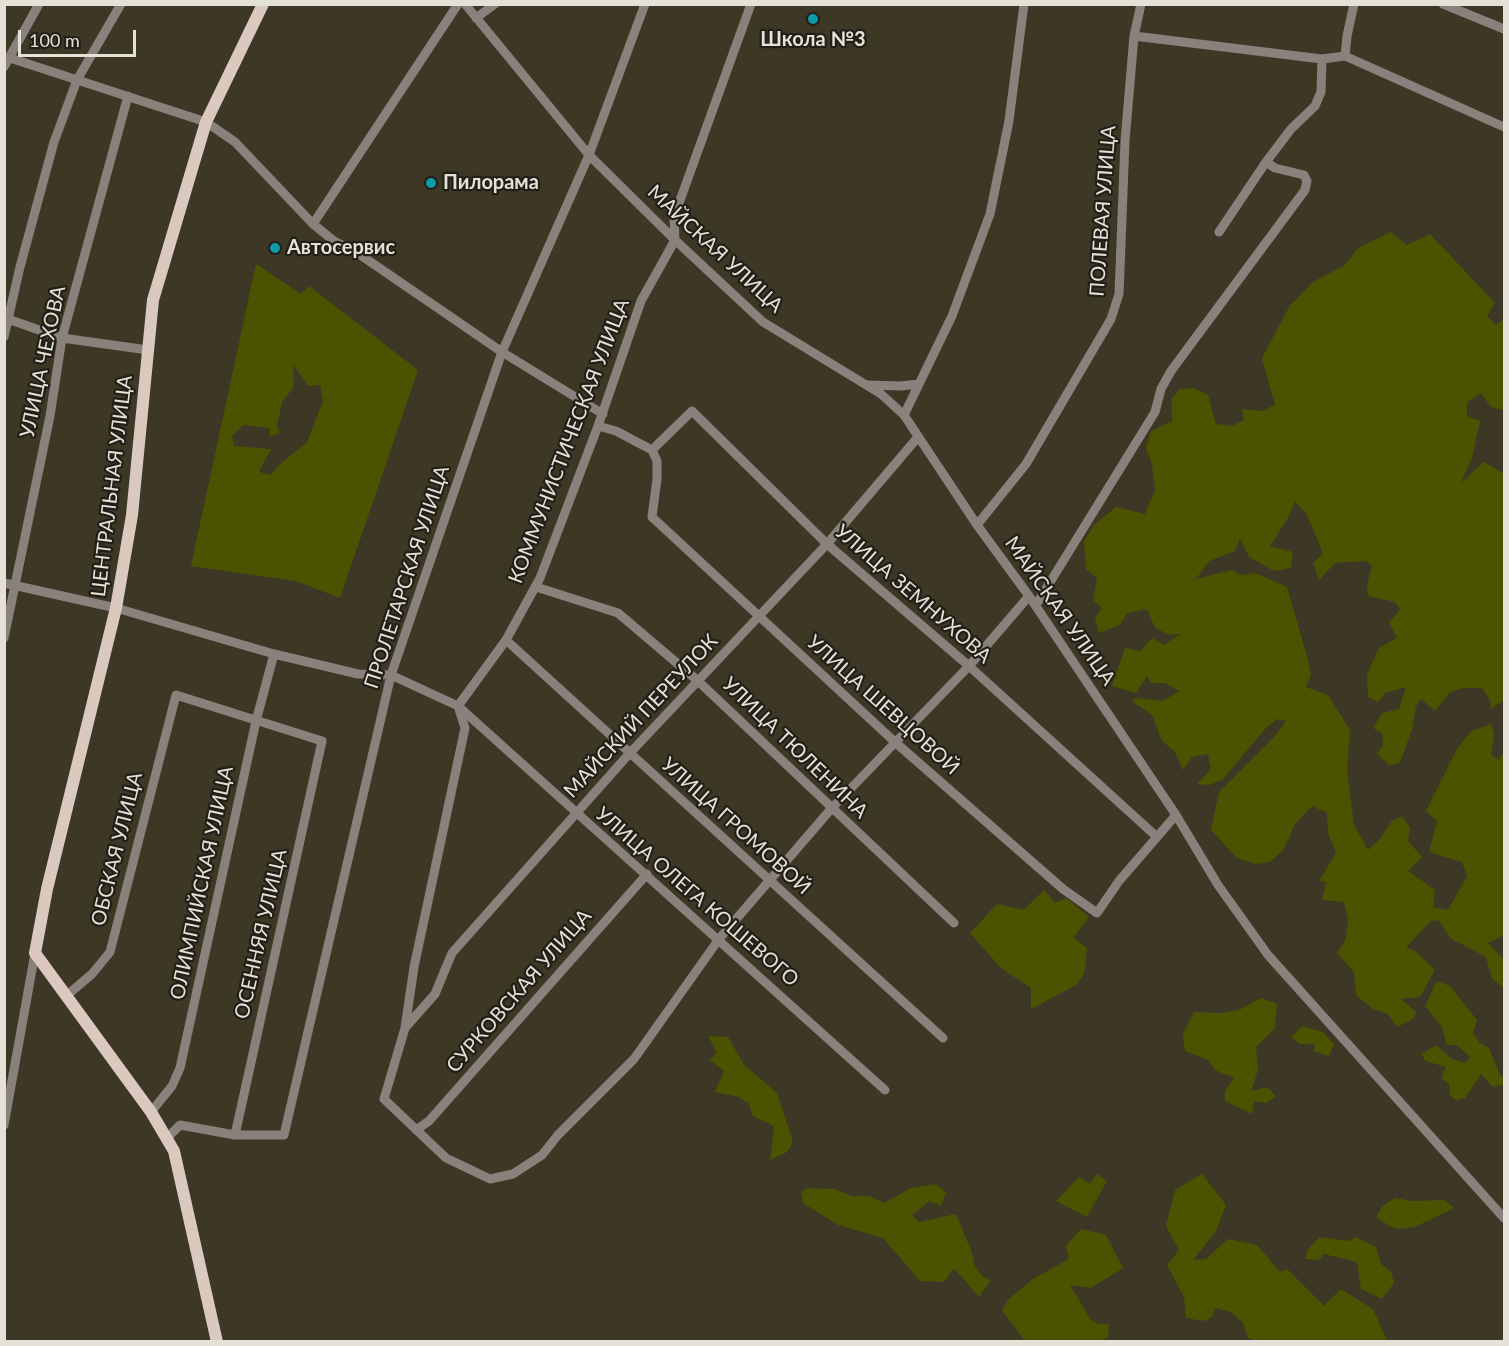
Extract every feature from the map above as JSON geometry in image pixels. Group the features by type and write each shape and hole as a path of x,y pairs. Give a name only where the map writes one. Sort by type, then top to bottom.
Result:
{"main road":[{"name":"ЦЕНТРАЛЬНАЯ УЛИЦА","path":"35,953 47,889 116,608 132,514 153,300 206,122 263,4"},
{"path":"35,953 151,1112 174,1150 217,1341"}],"street":[{"path":"4,67 39,4"},
{"path":"4,337 20,267 54,142 77,80 121,4"},
{"path":"313,224 458,4"},
{"name":"МАЙСКАЯ УЛИЦА","path":"465,4 589,155 675,240 763,322 881,394 904,415 978,525 1036,605 1176,815 1218,885 1268,955 1504,1218"},
{"path":"476,18 495,4"},
{"name":"ПРОЛЕТАРСКАЯ УЛИЦА","path":"235,1135 284,1135 391,675 502,352 589,155 645,4"},
{"name":"КОММУНИСТИЧЕСКАЯ УЛИЦА","path":"458,706 506,640 536,587 603,414 641,301 675,240 674,217 751,4"},
{"path":"904,415 952,316 990,214 1009,121 1024,4"},
{"name":"ПОЛЕВАЯ УЛИЦА","path":"978,525 1026,464 1112,320 1119,294 1125,141 1134,36 1141,4"},
{"path":"1346,56 1347,36 1354,4"},
{"path":"1443,4 1504,29"},
{"path":"1134,36 1322,58 1346,56 1504,127"},
{"path":"1219,232 1266,162 1292,129 1315,106 1321,92 1322,58"},
{"path":"7,59 206,122 235,142 313,224 334,241 359,254 502,352 603,414"},
{"name":"УЛИЦА ЧЕХОВА","path":"4,638 50,416 62,338 128,96"},
{"path":"1036,605 1155,412 1161,389 1171,371 1305,190 1307,181 1304,175 1275,168 1266,162"},
{"path":"7,319 62,338 148,350"},
{"path":"866,385 919,384"},
{"name":"УЛИЦА ЗЕМНУХОВА","path":"652,450 692,411 827,544 969,666 1157,837"},
{"path":"598,426 616,431 652,450"},
{"name":"МАЙСКИЙ ПЕРЕУЛОК","path":"405,1028 435,994 452,953 629,754 827,544 918,437"},
{"name":"УЛИЦА ШЕВЦОВОЙ","path":"652,450 657,461 657,479 651,517 896,743 1055,882 1097,913 1119,881 1157,837"},
{"path":"4,583 116,608 274,654 358,674 391,675"},
{"name":"УЛИЦА ТЮЛЕНИНА","path":"536,587 618,613 698,681 954,923"},
{"path":"458,706 465,728 414,968 405,1028 384,1099 446,1158 490,1179 513,1174 542,1155 558,1134 633,1059 719,939 831,809 969,666 1029,596"},
{"name":"УЛИЦА ГРОМОВОЙ","path":"506,640 943,1038"},
{"name":"ОЛИМПИЙСКАЯ УЛИЦА","path":"151,1112 172,1086 180,1068 256,721 274,654"},
{"name":"УЛИЦА ОЛЕГА КОШЕВОГО","path":"391,675 458,706 575,814 647,874 885,1090"},
{"name":"ОБСКАЯ УЛИЦА","path":"66,996 92,974 110,951 176,695 256,721"},
{"name":"ОСЕННЯЯ УЛИЦА","path":"235,1135 322,741 256,721"},
{"path":"1157,837 1176,815"},
{"name":"СУРКОВСКАЯ УЛИЦА","path":"416,1130 429,1121 647,874"},
{"name":"ЦЕНТРАЛЬНАЯ УЛИЦА","path":"4,1125 35,953"},
{"path":"166,1139 180,1125 235,1135"}],"green space":[{"path":"1391,232 1407,245 1430,234 1495,303 1487,316 1496,325 1504,319 1504,410 1491,407 1481,393 1467,402 1467,416 1480,421 1472,458 1461,483 1484,462 1504,474 1504,700 1491,709 1490,700 1482,688 1463,688 1450,692 1435,711 1421,699 1416,707 1412,729 1400,763 1389,765 1377,754 1383,745 1382,733 1373,728 1382,713 1399,709 1406,687 1385,693 1378,702 1368,697 1367,674 1379,648 1397,638 1389,623 1400,609 1395,602 1368,596 1367,585 1372,565 1365,561 1335,563 1319,580 1313,563 1322,555 1322,551 1307,515 1295,501 1288,518 1270,546 1293,552 1291,568 1274,571 1249,557 1240,538 1235,551 1209,561 1196,579 1232,570 1240,575 1255,573 1287,587 1311,675 1306,687 1328,695 1350,730 1347,771 1354,825 1368,850 1378,841 1392,821 1402,816 1410,828 1408,841 1422,857 1408,871 1435,890 1433,907 1448,910 1467,876 1462,862 1429,852 1437,821 1426,811 1458,747 1472,731 1491,724 1494,735 1491,755 1499,760 1504,752 1504,935 1488,943 1504,960 1504,988 1492,979 1486,957 1450,938 1439,920 1431,921 1406,947 1416,952 1435,970 1420,997 1401,999 1416,1012 1413,1019 1397,1027 1388,1014 1373,1009 1356,995 1354,972 1337,953 1345,941 1348,920 1344,902 1322,900 1326,882 1319,881 1336,853 1328,833 1327,813 1312,806 1295,824 1284,849 1270,862 1255,864 1237,858 1211,830 1219,792 1273,738 1286,721 1277,719 1266,728 1222,780 1209,785 1197,784 1211,769 1208,754 1192,757 1183,770 1175,752 1162,741 1152,715 1133,702 1135,698 1163,701 1179,691 1165,683 1151,683 1147,676 1136,693 1112,686 1125,648 1140,651 1152,638 1164,645 1180,634 1170,635 1155,628 1147,609 1127,613 1120,625 1099,633 1095,618 1102,608 1093,600 1097,578 1086,569 1084,541 1095,524 1116,507 1145,514 1155,490 1152,464 1146,448 1151,431 1172,421 1171,399 1180,389 1193,388 1208,395 1216,424 1232,426 1244,420 1242,409 1262,411 1275,405 1262,358 1289,307 1313,282 1345,265 1358,248"},
{"path":"256,264 301,294 309,286 418,370 340,598 296,581 191,566","holes":["293,364 308,386 320,385 323,401 307,442 278,466 271,475 259,472 271,449 234,446 232,436 243,425 270,428 270,437 280,432 277,426 282,402 294,387"]},
{"path":"1044,890 1055,903 1066,898 1089,917 1073,938 1087,948 1084,974 1076,985 1031,1009 1031,988 1001,968 970,933 997,904 1024,910"},
{"path":"1437,981 1450,986 1477,1020 1473,1033 1480,1043 1489,1048 1500,1075 1504,1078 1504,1085 1493,1087 1481,1074 1465,1098 1456,1100 1450,1095 1449,1084 1441,1078 1446,1067 1426,1061 1421,1054 1436,1045 1452,1059 1466,1063 1470,1057 1457,1045 1447,1045 1442,1027 1425,1006"},
{"path":"1261,998 1277,1004 1275,1028 1256,1047 1258,1070 1251,1091 1267,1087 1276,1096 1266,1103 1254,1101 1252,1114 1225,1101 1225,1091 1234,1078 1215,1070 1208,1060 1185,1051 1183,1034 1194,1012 1221,1013 1239,1010"},
{"path":"1302,1026 1323,1032 1334,1044 1329,1056 1314,1051 1315,1044 1300,1044 1291,1037"},
{"path":"708,1036 728,1037 744,1065 777,1093 793,1142 787,1152 770,1160 774,1126 753,1116 749,1104 739,1097 715,1092 724,1071 710,1060 717,1052"},
{"path":"1097,1174 1107,1181 1087,1217 1056,1201 1079,1177 1090,1184"},
{"path":"1202,1174 1226,1205 1216,1231 1193,1260 1206,1259 1228,1239 1257,1245 1280,1272 1287,1269 1324,1306 1341,1289 1373,1309 1387,1341 1258,1341 1248,1338 1243,1323 1231,1312 1215,1308 1212,1317 1204,1321 1186,1318 1184,1297 1167,1265 1179,1250 1166,1226 1175,1190"},
{"path":"935,1184 946,1192 941,1206 930,1201 912,1215 919,1222 956,1214 972,1253 974,1265 982,1276 991,1280 979,1297 954,1268 944,1282 920,1281 883,1238 838,1225 803,1203 801,1192 808,1188 835,1189 852,1196 869,1196 884,1203 911,1188"},
{"path":"1395,1198 1412,1201 1444,1200 1454,1208 1415,1227 1400,1229 1391,1227 1376,1217 1382,1207"},
{"path":"1081,1229 1106,1235 1123,1268 1091,1288 1070,1285 1090,1319 1098,1324 1109,1324 1108,1337 1102,1341 1025,1341 1002,1310 1009,1299 1033,1279 1069,1259 1066,1246"},
{"path":"1320,1237 1348,1241 1356,1237 1376,1247 1381,1264 1391,1272 1394,1283 1382,1299 1361,1289 1357,1262 1324,1254 1319,1260 1305,1259 1309,1248"}],"place":[{"name":"Школа №3","path":"813,19"},
{"name":"Пилорама","path":"431,183"},
{"name":"Автосервис","path":"275,248"}]}
